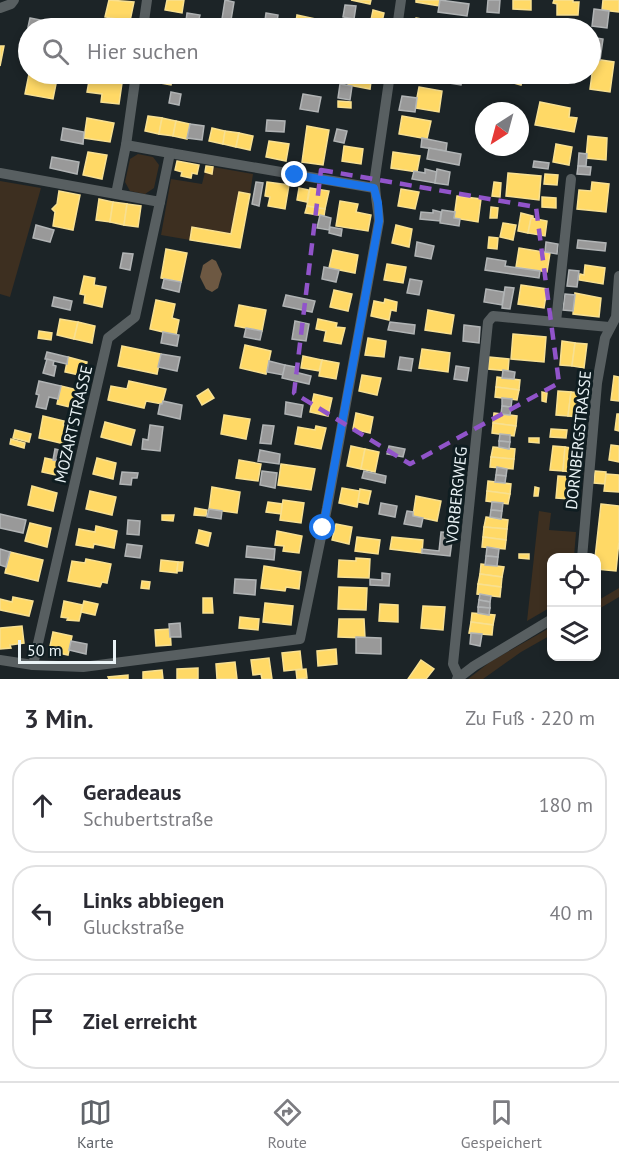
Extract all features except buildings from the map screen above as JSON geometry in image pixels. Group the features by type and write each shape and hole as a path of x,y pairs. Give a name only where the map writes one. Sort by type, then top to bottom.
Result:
{"street":[{"path":"0,8 11,4 14,0"},
{"path":"144,18 147,0"},
{"path":"398,18 401,0"},
{"path":"116,194 135,84"},
{"path":"0,660 33,665 83,667 300,639 327,508 379,221 374,188 389,84"},
{"path":"126,145 374,188"},
{"name":"MOZARTSTRASSE","path":"33,665 108,338 135,317 170,153"},
{"path":"0,173 160,202"},
{"path":"571,179 556,322 609,327"},
{"name":"DORNBERGSTRASSE","path":"582,553 597,383 604,338 615,317 619,276"},
{"name":"VORBERGWEG","path":"458,678 453,664 489,322 493,316 556,322"},
{"path":"458,678 547,622"}],"highlighted area":[{"path":"321,170 536,207 559,383 410,464 294,393"}],"shaded area":[{"path":"138,154 153,157 159,165 154,188 145,194 130,191 125,182 130,159"},
{"path":"213,167 253,174 250,194 239,192 231,234 192,227 190,240 161,235 171,179 202,184 205,172 212,174"},
{"path":"0,181 41,188 10,297 0,294"},
{"path":"212,259 216,261 222,274 218,288 212,292 206,289 200,277 203,265"},
{"path":"539,511 551,513 549,530 576,532 574,553 547,553 547,609 527,621"},
{"path":"619,588 619,597 601,608 601,599"},
{"path":"547,629 547,637 521,652 483,679 468,679 490,662"}],"route":[{"path":"295,175 374,188 378,203 379,221 323,528"}]}
